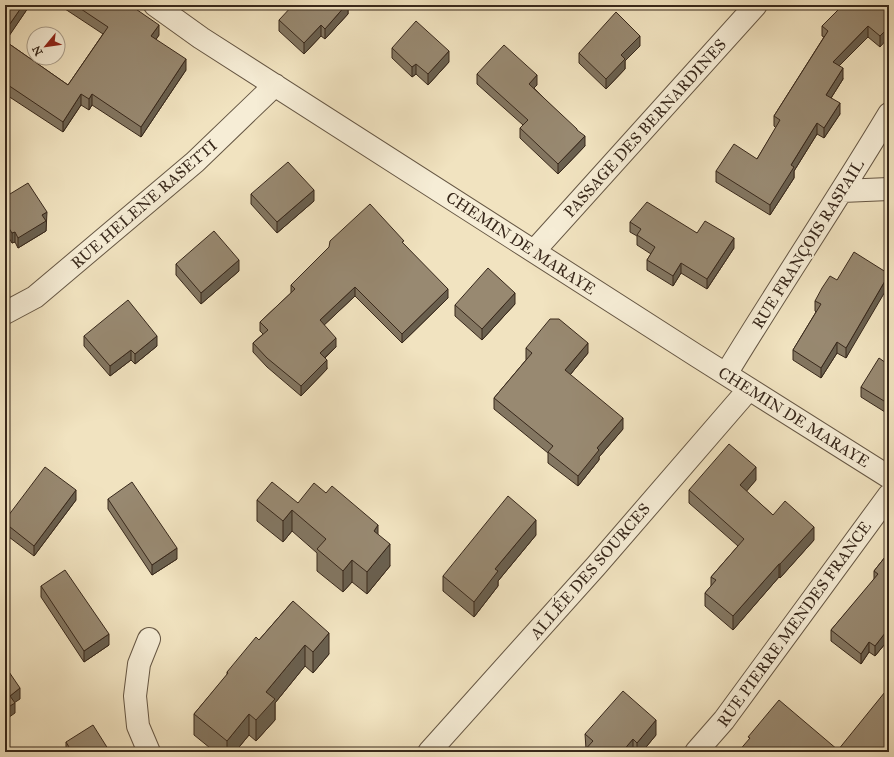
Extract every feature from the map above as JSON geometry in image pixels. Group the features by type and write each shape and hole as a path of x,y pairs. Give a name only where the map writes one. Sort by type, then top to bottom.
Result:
{"street":[{"name":"CHEMIN DE MARAYE","path":"155,5 201,38 889,477"},
{"name":"PASSAGE DES BERNARDINES","path":"534,251 756,5"},
{"name":"RUE HELENE RASETTI","path":"5,313 35,297 189,167 276,85"},
{"name":"RUE FRANÇOIS RASPAIL","path":"726,374 889,114"},
{"path":"842,191 889,188"},
{"name":"ALLÉE DES SOURCES","path":"429,752 596,566 749,389"},
{"name":"RUE PIERRE MENDES FRANCE","path":"696,752 724,720 889,495"},
{"path":"149,639 139,664 135,696 138,726 149,752"}],"building":[{"path":"5,5 23,5 5,31"},
{"path":"75,5 130,5 159,25 151,36 186,59 141,127 92,94 89,99 81,94 63,122 5,83 5,41 26,56 26,66 41,66 68,85 108,27"},
{"path":"293,5 346,5 325,29 321,25 304,43 279,20"},
{"path":"843,5 889,5 889,27 880,36 868,26 833,62 843,68 826,95 840,103 824,128 817,123 791,165 794,167 770,205 716,171 734,144 757,159 780,120 774,116 828,31 822,26"},
{"path":"616,12 640,36 621,55 625,59 606,79 579,53"},
{"path":"416,21 449,51 428,74 416,64 412,67 392,48"},
{"path":"504,45 537,75 529,84 585,136 558,164 520,128 528,120 477,74"},
{"path":"288,162 314,190 277,222 251,194"},
{"path":"28,183 47,212 42,215 46,221 18,238 15,232 12,233 5,222 5,197"},
{"path":"647,202 697,233 705,221 734,238 707,279 681,263 673,276 647,260 655,247 637,235 641,229 630,222"},
{"path":"370,204 404,241 402,242 448,289 402,334 355,287 320,320 336,338 320,353 327,360 301,386 267,358 253,343 268,330 260,322 295,289 291,285 329,247 330,241"},
{"path":"214,231 239,260 201,293 176,264"},
{"path":"854,252 889,274 846,348 837,342 821,368 793,350 821,304 815,301 822,288 830,276 837,280"},
{"path":"488,268 515,293 482,329 455,305"},
{"path":"128,300 157,336 135,354 131,350 110,366 84,336"},
{"path":"550,319 559,319 588,343 565,370 623,418 597,448 599,450 578,476 548,452 553,446 494,398 532,353 526,348"},
{"path":"879,358 889,365 889,404 861,387"},
{"path":"889,404 889,412 885,410"},
{"path":"729,444 756,467 740,485 773,515 785,501 814,527 733,616 705,593 716,580 711,577 744,539 689,490"},
{"path":"45,467 76,490 34,546 5,523 5,520"},
{"path":"132,482 177,548 152,565 108,499"},
{"path":"272,482 298,503 314,483 326,493 332,486 378,525 374,531 390,544 367,572 352,560 343,571 317,549 326,539 292,510 283,521 257,500"},
{"path":"508,496 536,520 495,569 498,571 474,602 443,576"},
{"path":"889,552 889,628 875,646 869,642 861,654 831,630 878,574 874,571"},
{"path":"65,570 109,634 84,651 41,586"},
{"path":"293,601 329,633 313,652 305,645 266,692 275,699 256,720 249,714 227,741 194,714 256,637 259,640"},
{"path":"5,666 20,688 10,696 15,703 5,709"},
{"path":"889,687 889,744 883,752 738,752 750,738 748,737 779,700 838,750"},
{"path":"623,691 656,720 637,743 633,739 622,752 583,752 593,741 585,734"},
{"path":"93,725 110,752 72,752 66,742"}]}
